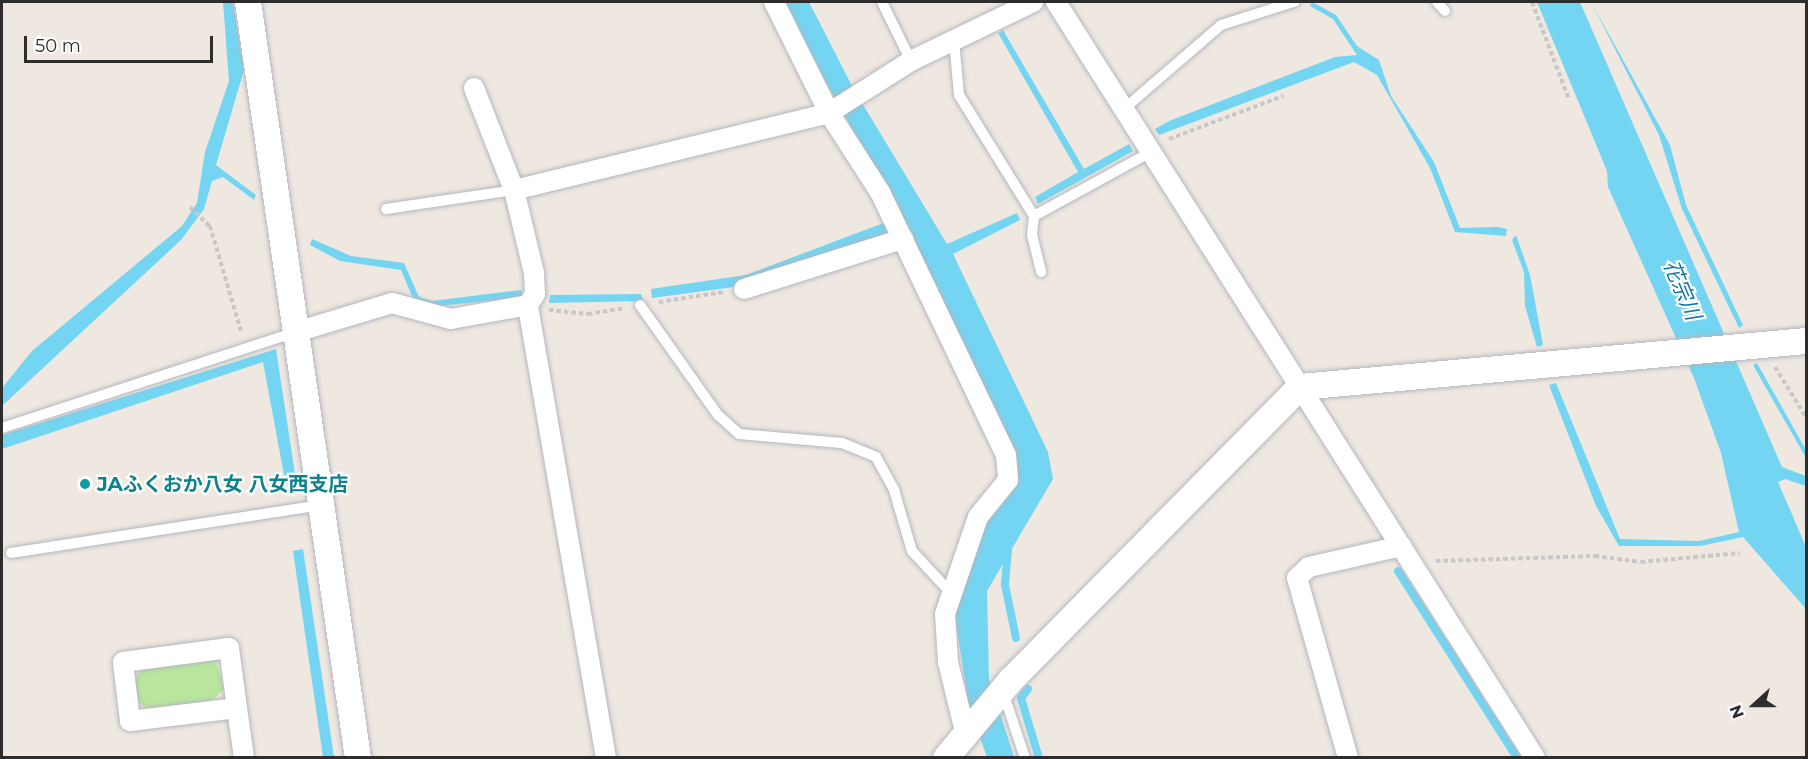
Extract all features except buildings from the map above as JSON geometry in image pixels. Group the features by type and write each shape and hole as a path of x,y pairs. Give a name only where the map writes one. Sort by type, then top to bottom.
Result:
{"street":[{"path":"248,2 358,758"},
{"path":"774,2 829,113 903,239 1006,455 1008,480 978,517 950,592 948,662 964,732"},
{"path":"514,190 829,113 911,61 1033,2"},
{"path":"1056,2 1535,758"},
{"path":"474,88 514,190 534,273 535,294 528,305 606,758"},
{"path":"744,289 903,239"},
{"path":"296,332 392,303 451,319 528,305"},
{"path":"946,758 964,732 1002,690 1300,387 1653,358 1769,342 1806,340"},
{"path":"1348,758 1298,578 1309,567 1402,546"},
{"path":"237,708 130,721 123,662 229,648 244,758"}],"lane":[{"path":"882,2 911,61"},
{"path":"1125,108 1221,25 1294,2"},
{"path":"1437,2 1445,11"},
{"path":"954,40 959,94 1034,216 1032,235 1041,272"},
{"path":"1034,216 1151,152"},
{"path":"386,209 514,190"},
{"path":"640,305 718,415 739,434 842,443 876,457 894,490 912,552 950,592"},
{"path":"2,428 245,345 296,332"},
{"path":"10,553 322,505"},
{"path":"1002,690 1024,758"}],"path":[{"path":"1532,2 1568,97"},
{"path":"1151,152 1170,137 1283,96"},
{"path":"190,207 210,226 245,345"},
{"path":"1769,342 1779,378 1806,417"},
{"path":"1416,569 1457,556 1605,556 1641,562 1740,553"}],"green space":[{"path":"215,657 224,689 213,700 148,709 139,703 135,680 142,667"}],"water":[{"path":"223,2 233,2 244,70 216,165 256,195 254,200 223,177 212,181 204,209 181,240 2,406 2,388 32,351 182,226 197,203 205,152 229,81"},
{"path":"780,2 809,2 853,88 947,244 1017,213 1020,220 953,254 1048,452 1053,479 987,591 989,679 1014,757 987,757 969,707 954,610 982,525 1015,486 1014,455 907,227 749,285 652,298 651,289 746,275 902,216"},
{"path":"1312,2 1336,15 1357,46 1379,60 1391,96 1434,162 1460,228 1497,227 1507,229 1506,236 1455,232 1430,168 1377,75 1354,62 1159,135 1155,129 1169,121 1335,57 1357,55 1333,19 1310,6"},
{"name":"花宗川","path":"1537,2 1580,2 1782,467 1806,476 1806,486 1785,479 1778,482 1806,547 1806,609 1743,537 1700,546 1619,546 1596,506 1549,385 1556,383 1620,539 1699,541 1739,532 1721,453 1694,378 1608,187 1607,171"},
{"path":"1591,2 1670,145 1686,205 1743,325 1739,328 1682,209 1659,135"},
{"path":"1003,30 1084,169 1129,144 1133,151 1038,204 1035,197 1078,172 998,33"},
{"path":"1516,235 1530,275 1543,345 1537,347 1525,306 1524,272 1512,240"},
{"path":"312,239 351,256 404,263 419,297 432,301 521,290 523,297 430,307 414,301 401,270 340,261 310,245"},
{"path":"641,294 643,301 549,303 550,295"},
{"path":"276,349 295,474 284,475 263,362 2,449 2,435"},
{"path":"1757,363 1806,450 1806,458 1753,365"},
{"path":"303,549 334,757 323,757 293,551"}],"waterway":[{"path":"1008,550 1005,585 1016,638"},
{"path":"1398,571 1517,758"},
{"path":"1028,689 1021,698 1039,758"}],"place":[{"name":"JAふくおか八女 八女西支店","path":"85,484"}]}
